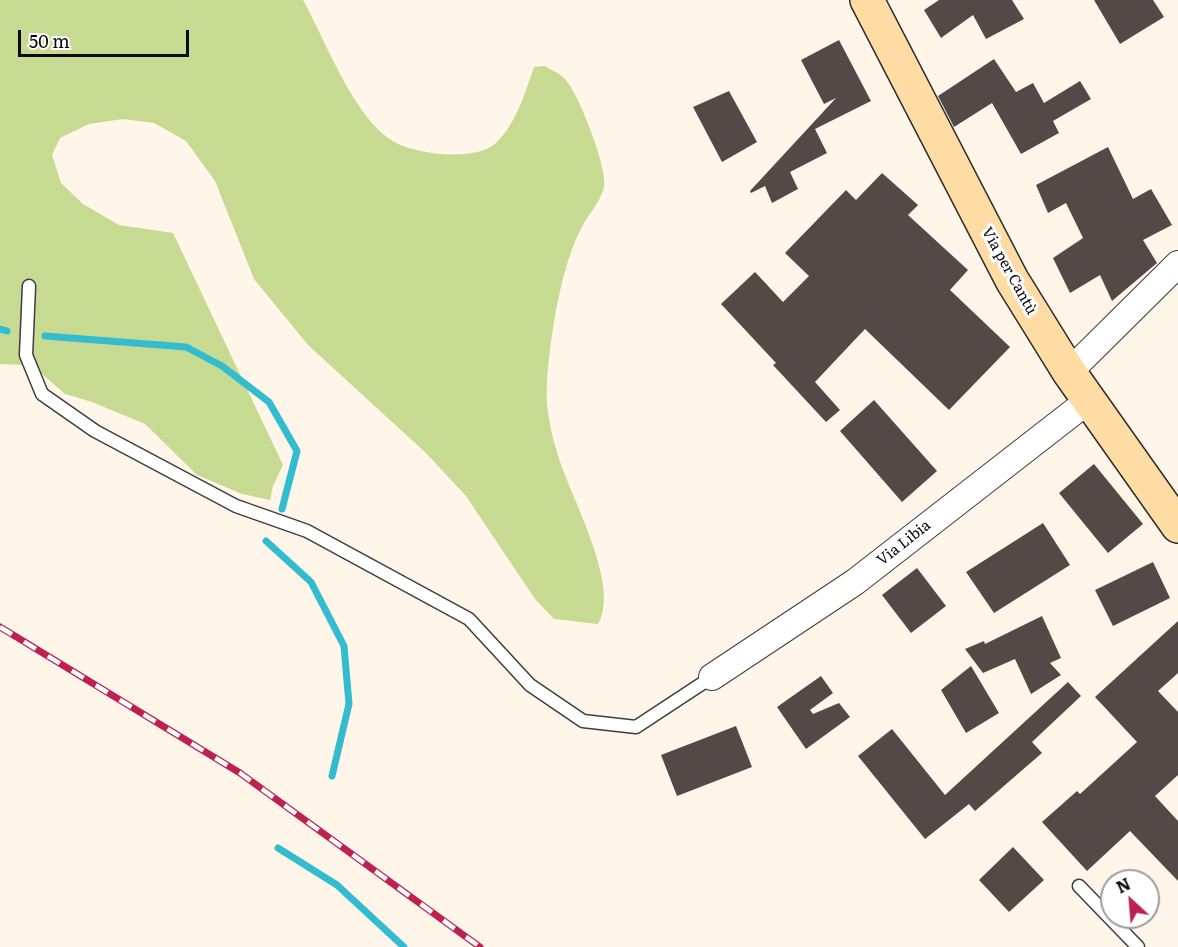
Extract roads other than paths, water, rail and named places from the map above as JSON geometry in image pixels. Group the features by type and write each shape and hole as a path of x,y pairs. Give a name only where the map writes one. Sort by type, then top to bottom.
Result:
{"street":[{"name":"Via per Cantù","path":"867,0 1012,280 1069,372 1178,526"},
{"path":"1069,372 1178,264"},
{"name":"Via Libia","path":"712,677 855,582 1089,400"}],"lane":[{"path":"29,286 26,355 42,394 95,431 236,506 307,531 469,619 530,685 583,721 636,727 712,677"},
{"path":"1079,886 1138,947"}],"waterway":[{"path":"0,329 7,331"},
{"path":"45,336 186,347 222,366 269,402 297,451 282,509"},
{"path":"266,541 311,582 344,646 349,704 332,776"},
{"path":"278,848 337,885 404,947"}],"railway":[{"path":"0,627 240,773 480,947"}]}
